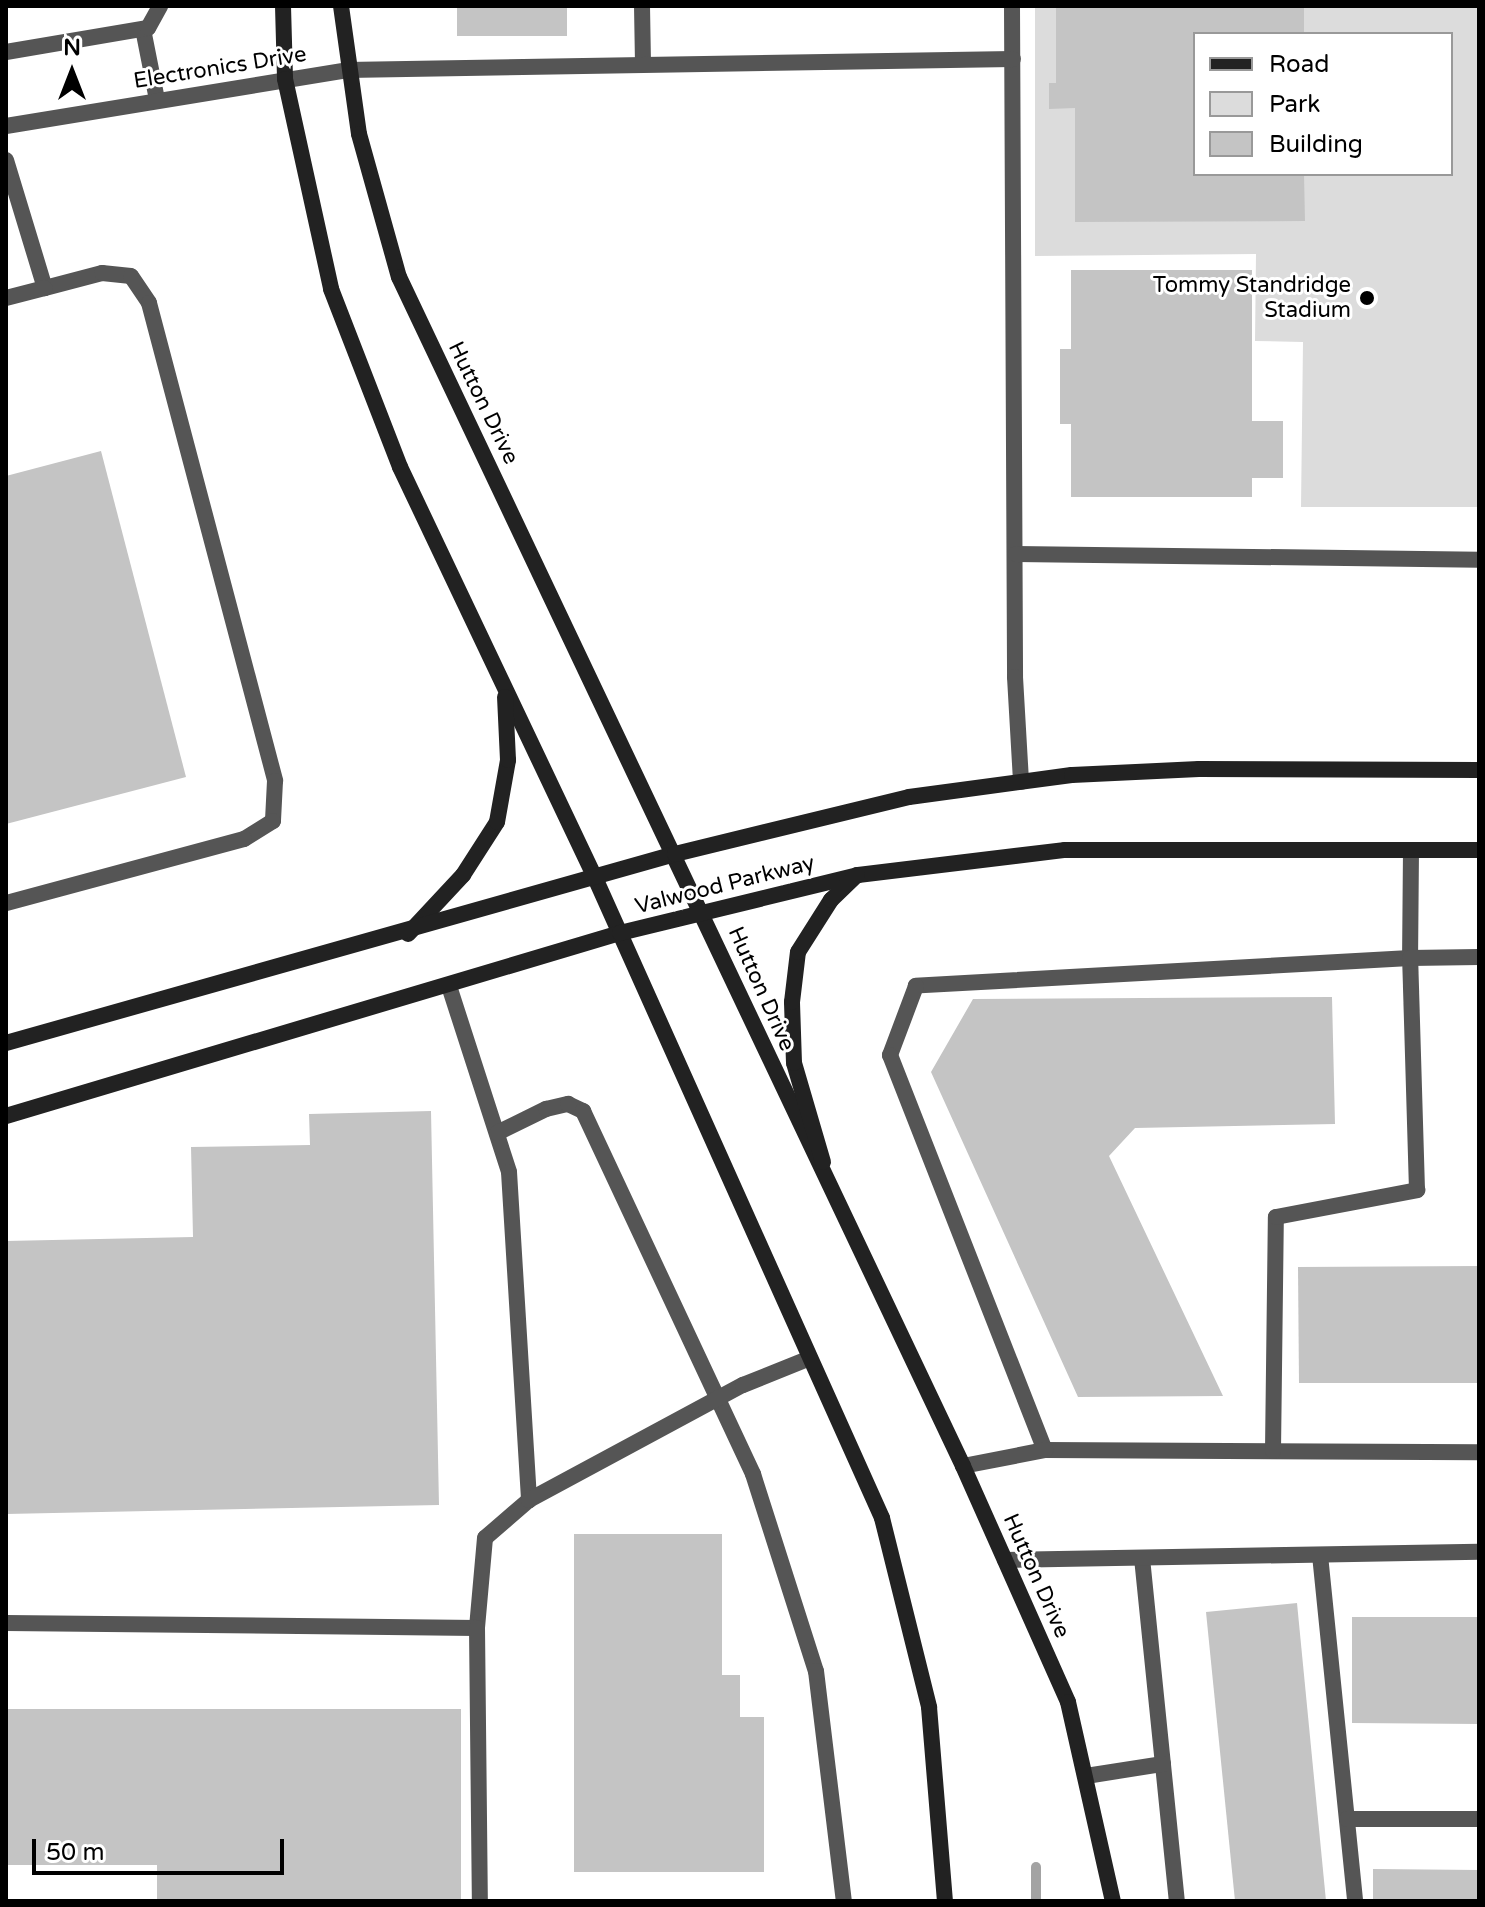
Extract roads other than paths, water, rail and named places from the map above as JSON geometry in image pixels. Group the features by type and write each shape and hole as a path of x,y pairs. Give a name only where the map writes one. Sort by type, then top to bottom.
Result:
{"street":[{"path":"6,52 143,29 160,6"},
{"path":"283,6 285,79 331,289 400,467 596,880 882,1518 925,1692 945,1901"},
{"name":"Hutton Drive","path":"341,6 347,70 399,277 963,1466 1068,1702 1113,1901"},
{"path":"642,6 643,62"},
{"path":"1012,6 1021,782"},
{"path":"143,29 157,100"},
{"name":"Electronics Drive","path":"6,126 347,70 643,62 1013,59"},
{"path":"6,160 45,288"},
{"path":"6,298 102,273 131,276 149,303 275,781 273,821 244,839 6,903"},
{"path":"1016,554 1479,560"},
{"path":"407,934 463,875 497,822 508,760 505,688"},
{"name":"Valwood Parkway","path":"6,1043 407,934 675,854 909,797 1021,782 1199,769 1479,770"},
{"name":"Valwood Parkway","path":"6,1116 620,933 858,875 1065,850 1479,850"},
{"path":"1273,1451 1276,1217 1417,1190 1410,958 1411,850"},
{"path":"827,1184 817,1127 794,1063 792,1002 798,952 831,900 858,875"},
{"path":"1045,1450 890,1055 916,986 1410,958 1479,957"},
{"path":"449,986 509,1172 529,1500"},
{"path":"497,1133 546,1109 568,1104 583,1111 714,1400 753,1474 816,1671 844,1901"},
{"path":"480,1901 477,1628 485,1538 529,1500 714,1400 810,1358"},
{"path":"963,1466 1045,1450 1479,1452"},
{"path":"1005,1560 1479,1552"},
{"path":"1320,1555 1355,1901"},
{"path":"1142,1558 1177,1901"},
{"path":"6,1623 477,1628"},
{"path":"1086,1776 1163,1764"},
{"path":"1347,1819 1479,1819"}],"waterway":[{"path":"1036,1867 1036,1901"}],"place":[{"name":"Tommy Standridge Stadium","path":"1367,298"}]}
